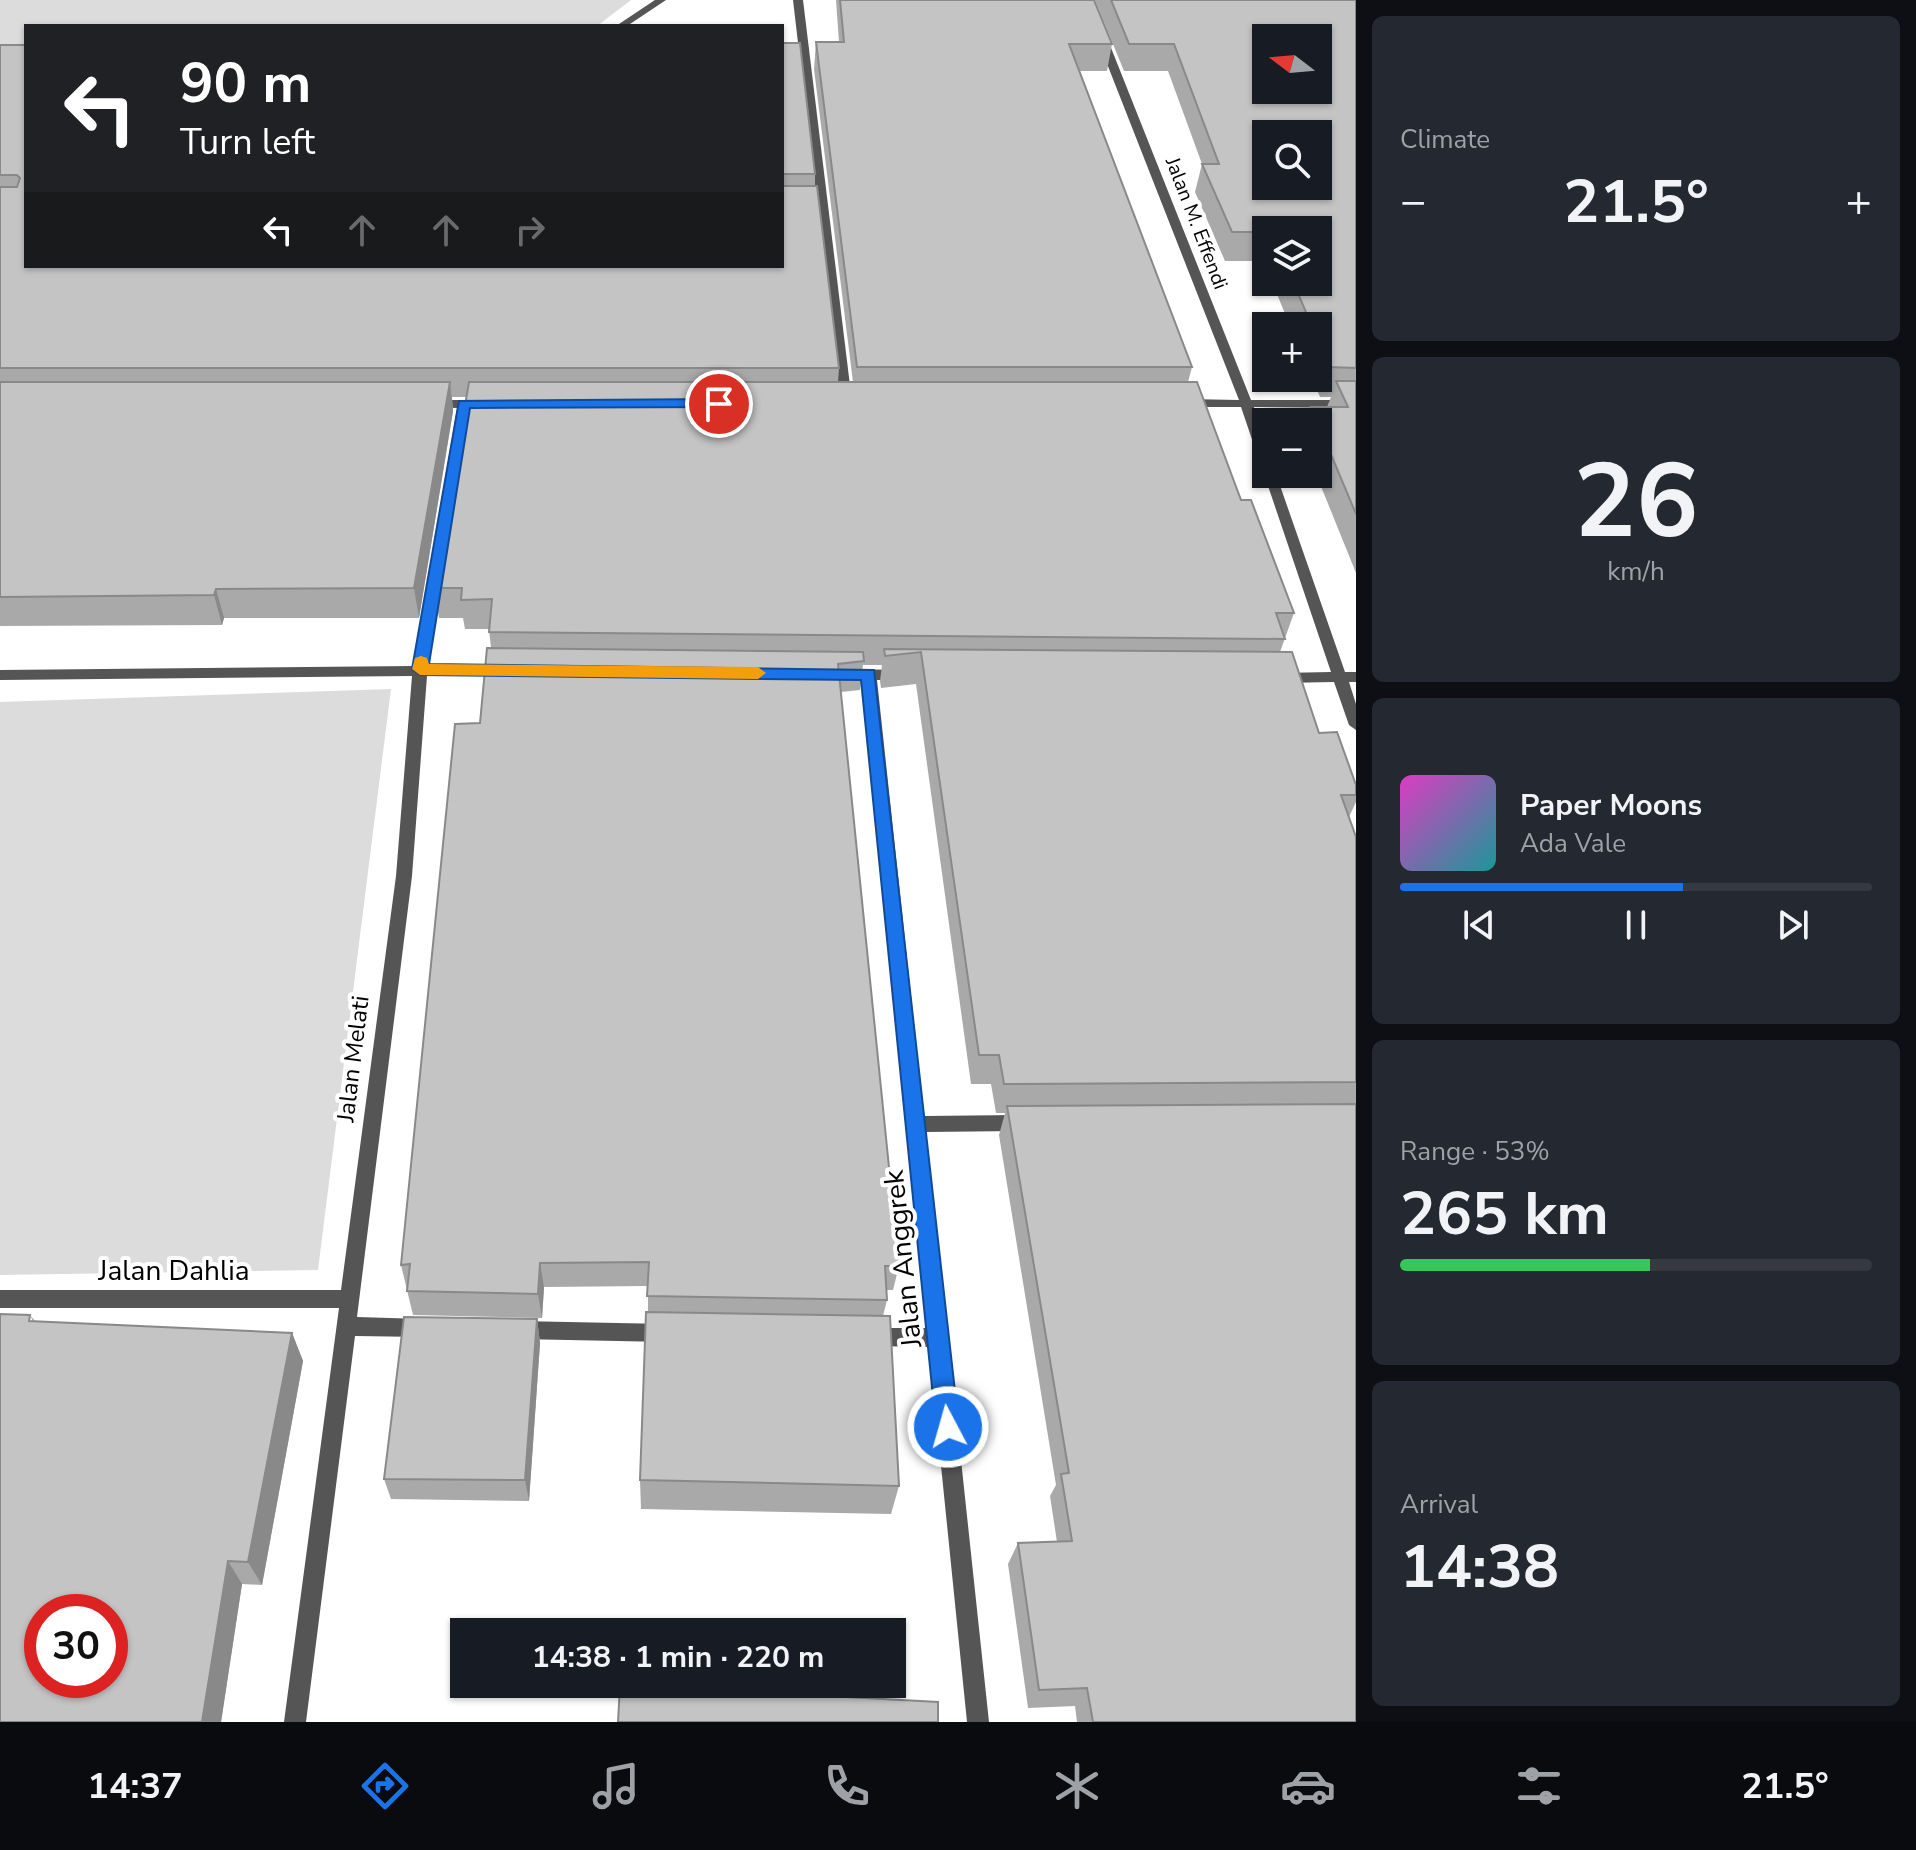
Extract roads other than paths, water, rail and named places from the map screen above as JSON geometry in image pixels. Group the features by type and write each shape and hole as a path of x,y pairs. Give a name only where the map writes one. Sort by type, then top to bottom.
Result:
{"street":[{"path":"624,24 661,0"},
{"path":"798,0 799,52 823,208 846,403"},
{"name":"Jalan M. Effendi","path":"1087,0 1252,421"},
{"path":"809,208 823,208"},
{"path":"830,404 861,403"},
{"path":"1169,403 1356,404"},
{"path":"416,404 496,404"},
{"name":"Jalan Melati","path":"295,1722 404,876 420,669 464,404"},
{"path":"1275,488 1356,725"},
{"path":"0,675 528,670"},
{"path":"822,674 915,675"},
{"name":"Jalan Anggrek","path":"869,674 978,1722"},
{"path":"1259,677 1356,677"},
{"path":"916,1124 1042,1123"},
{"name":"Jalan Dahlia","path":"0,1299 348,1299"},
{"path":"345,1326 438,1328"},
{"path":"501,1329 688,1333"},
{"path":"845,1336 939,1338"}]}
